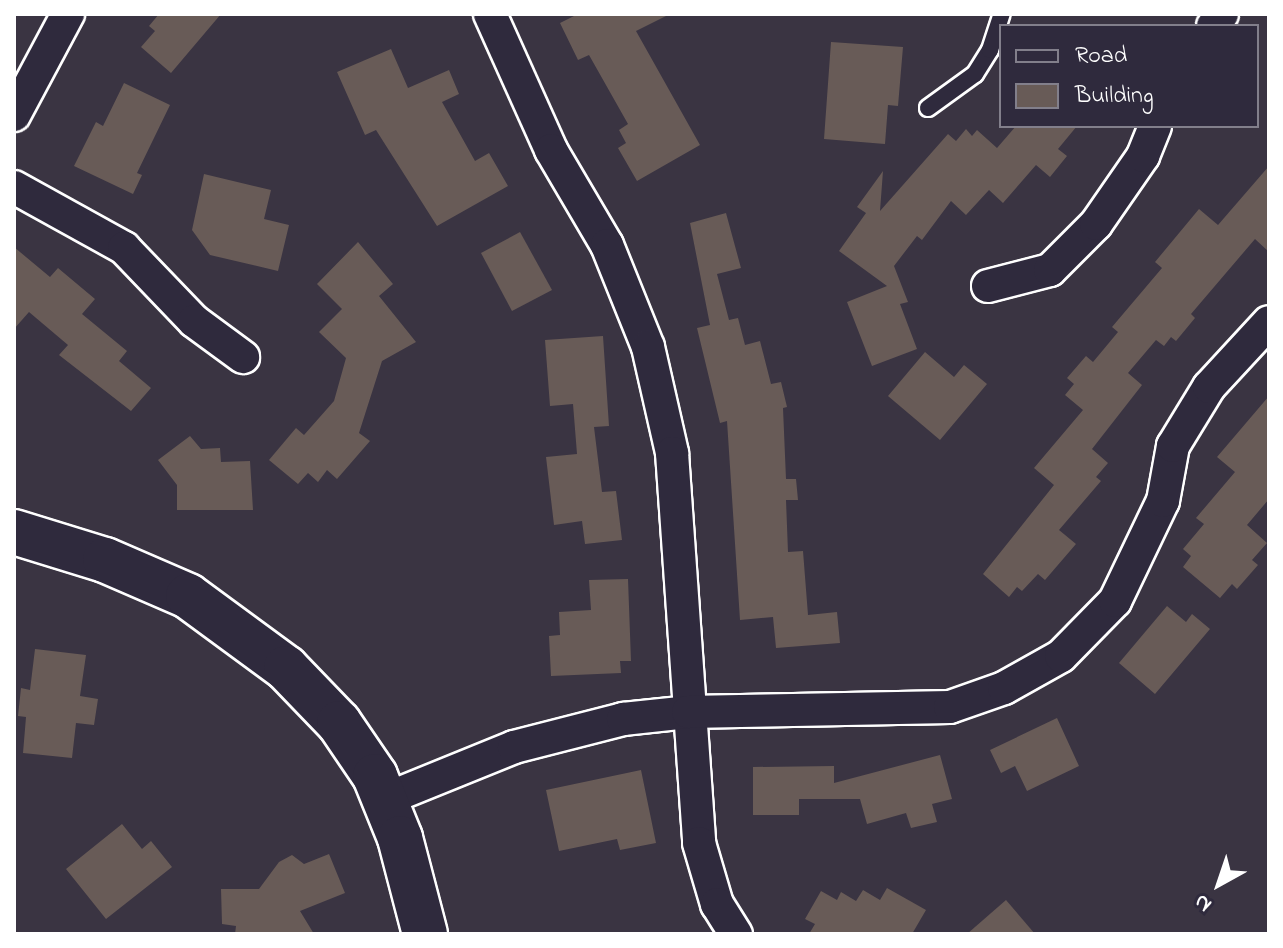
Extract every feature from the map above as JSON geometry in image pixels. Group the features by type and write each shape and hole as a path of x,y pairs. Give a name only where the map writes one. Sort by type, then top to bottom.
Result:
{"main road":[{"path":"14,532 145,575 231,624 286,668 339,723 386,799 425,934"}],"street":[{"path":"14,115 68,14"},
{"path":"490,14 551,150 607,245 648,347 672,453 699,843 717,904 736,934"},
{"path":"988,286 1050,270 1096,224 1143,156 1154,128"},
{"path":"14,187 124,248 194,321 243,357"},
{"path":"386,799 557,734 688,712 950,707 1004,688 1061,656 1115,601 1163,501 1173,446 1209,387 1269,322"}],"lane":[{"path":"928,108 975,74 990,50 1002,14"}],"building":[{"path":"159,14 221,14 171,73 141,47 155,31 149,26"},
{"path":"578,14 670,14 636,31 700,145 637,181 618,148 626,143 619,130 628,124 589,55 578,60 560,23"},
{"path":"831,42 903,47 898,106 888,105 885,144 824,139"},
{"path":"391,49 408,88 449,70 459,94 442,102 475,161 489,153 508,186 437,226 376,130 365,135 337,72"},
{"path":"124,83 170,105 137,173 142,175 133,194 74,166 96,122 103,126"},
{"path":"1014,128 1075,128 1058,149 1067,156 1050,177 1036,165 1003,203 989,190 966,215 951,201 922,240 917,236 894,266 908,302 900,304 917,349 872,366 847,302 887,286 839,251 866,213 857,207 883,171 880,211 948,134 956,141 966,129 972,136 977,130 997,148"},
{"path":"1269,166 1269,252 1255,239 1191,314 1195,318 1176,341 1171,337 1164,346 1156,340 1128,373 1142,385 1092,449 1108,463 1096,477 1101,481 1059,530 1076,544 1045,580 1038,574 1022,591 1017,587 1009,597 983,574 1054,485 1034,468 1083,410 1065,395 1074,384 1067,378 1086,356 1093,362 1118,332 1112,327 1162,268 1155,262 1199,209 1218,225"},
{"path":"204,174 271,190 264,219 289,225 278,271 210,255 192,230"},
{"path":"726,213 741,268 717,274 729,320 738,318 745,345 760,341 771,384 781,382 787,407 783,408 786,479 796,479 798,500 786,500 788,552 803,551 808,615 837,612 840,643 776,648 773,617 740,620 727,421 720,423 697,328 710,325 690,223"},
{"path":"520,232 552,290 512,311 481,253"},
{"path":"358,242 393,284 379,296 416,342 382,361 359,433 370,441 337,479 327,470 318,482 308,473 298,484 269,460 296,428 304,435 334,401 346,358 319,332 342,309 317,284"},
{"path":"14,247 50,277 58,268 95,299 82,314 127,351 119,361 151,388 131,411 59,355 68,345 29,312 14,329"},
{"path":"603,336 609,426 594,427 602,492 616,491 622,540 585,544 582,521 554,525 546,457 577,454 573,404 550,406 545,340"},
{"path":"925,352 954,377 964,365 987,384 940,440 888,396"},
{"path":"1269,396 1269,499 1247,525 1267,543 1252,560 1258,565 1237,589 1232,584 1220,598 1183,567 1191,556 1183,549 1204,524 1196,518 1235,472 1217,457"},
{"path":"190,436 201,449 220,448 221,462 250,461 253,510 177,510 177,485 158,460"},
{"path":"628,579 631,661 620,661 621,673 551,676 549,636 560,635 559,612 591,610 589,580"},
{"path":"1167,606 1186,622 1192,614 1210,629 1155,694 1119,663"},
{"path":"35,649 86,655 80,696 98,699 94,725 76,723 72,758 23,753 26,717 18,716 21,688 30,690"},
{"path":"1057,718 1079,766 1027,791 1015,766 1001,773 990,750"},
{"path":"940,755 952,799 932,804 937,822 911,828 906,813 867,824 860,799 799,799 799,815 753,815 753,767 834,766 834,783"},
{"path":"641,770 656,843 620,850 617,839 559,851 546,790"},
{"path":"122,824 142,849 151,841 172,867 106,919 66,869"},
{"path":"329,854 345,893 300,911 314,934 235,934 236,926 222,924 221,889 259,889 279,862 292,855 304,864"},
{"path":"887,888 926,910 912,934 809,934 815,924 805,919 821,891 837,900 841,892 856,901 863,890 880,900"},
{"path":"1006,900 1035,934 967,934"}]}
